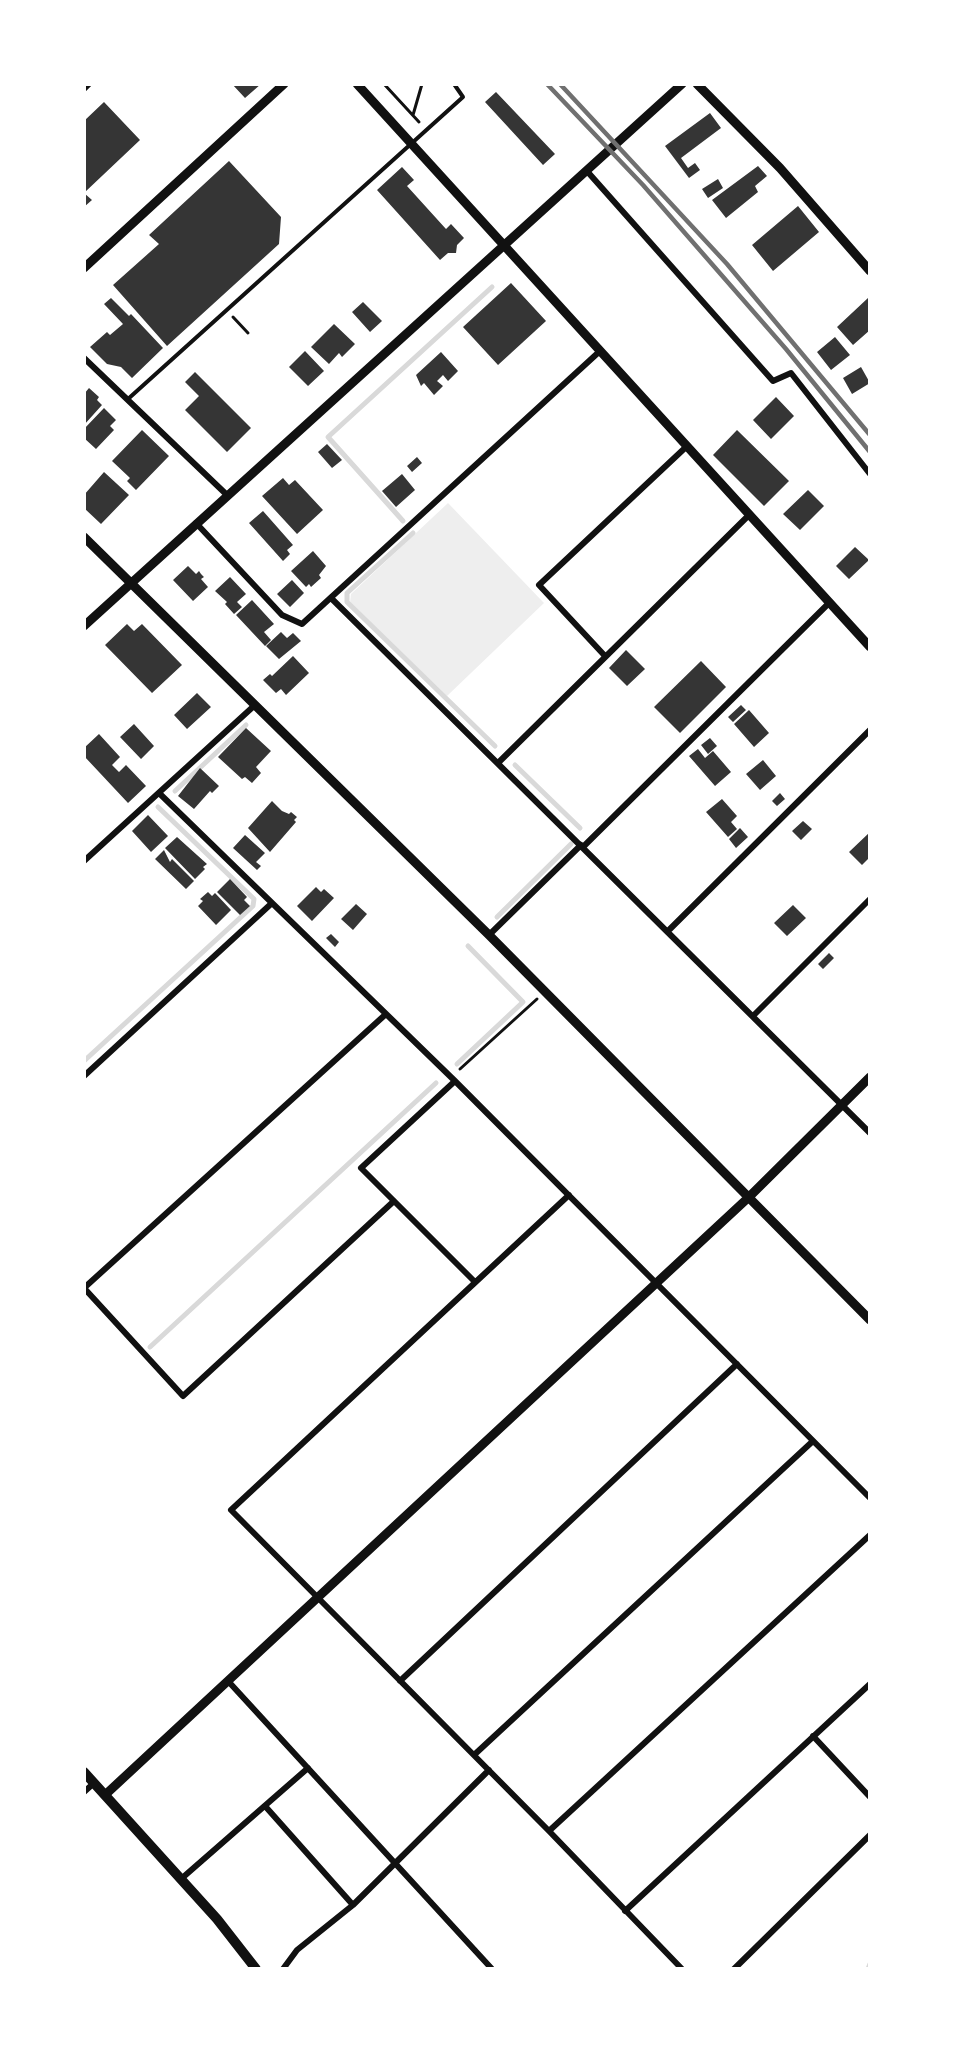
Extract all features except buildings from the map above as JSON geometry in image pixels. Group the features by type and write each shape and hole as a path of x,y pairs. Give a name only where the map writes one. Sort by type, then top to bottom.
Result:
{"main road":[{"path":"84,1772 217,1919 256,1969"}],"street":[{"path":"84,89 89,84"},
{"path":"84,268 284,84"},
{"path":"357,84 870,647"},
{"path":"84,626 682,84"},
{"path":"697,84 780,168 870,271"},
{"path":"586,170 773,381 791,373 870,474"},
{"path":"196,523 282,615 302,624 600,351"},
{"path":"84,358 226,495"},
{"path":"604,656 539,585 686,447"},
{"path":"499,762 749,515"},
{"path":"84,537 489,935 870,1320"},
{"path":"331,598 499,762 870,1133"},
{"path":"489,935 829,603"},
{"path":"84,861 255,705"},
{"path":"668,931 870,730"},
{"path":"159,793 453,1079 870,1498"},
{"path":"753,1016 870,899"},
{"path":"84,1076 272,903"},
{"path":"386,1014 84,1288 183,1396 394,1201"},
{"path":"105,1795 657,1284 870,1077"},
{"path":"453,1079 360,1168 475,1282"},
{"path":"569,1195 231,1510 549,1831 682,1969"},
{"path":"400,1681 737,1364"},
{"path":"474,1755 813,1441"},
{"path":"549,1831 870,1535"},
{"path":"228,1681 492,1969"},
{"path":"625,1911 870,1684"},
{"path":"813,1736 870,1797"},
{"path":"181,1879 308,1768"},
{"path":"283,1969 297,1950 353,1905 489,1770"},
{"path":"84,1792 94,1783"},
{"path":"265,1806 353,1905"},
{"path":"734,1969 870,1835"}],"lane":[{"path":"127,400 463,97 454,84"}],"path":[{"path":"384,84 426,130"},
{"path":"413,115 422,84"},
{"path":"228,310 248,333"},
{"path":"453,1079 545,992"}],"shaded area":[{"path":"448,503 544,603 447,696 350,603 351,594"}],"waterway":[{"path":"403,521 328,437 492,287"},
{"path":"413,533 347,593 347,602 495,746"},
{"path":"175,791 246,725"},
{"path":"515,765 580,828"},
{"path":"84,1061 253,906 254,899 158,807"},
{"path":"497,917 571,844"},
{"path":"457,1064 523,1002 468,946"},
{"path":"150,1347 436,1083"},
{"path":"868,1969 870,1964"}],"railway":[{"path":"547,84 643,185 786,349 870,452"},
{"path":"560,84 727,264 870,435"}]}
